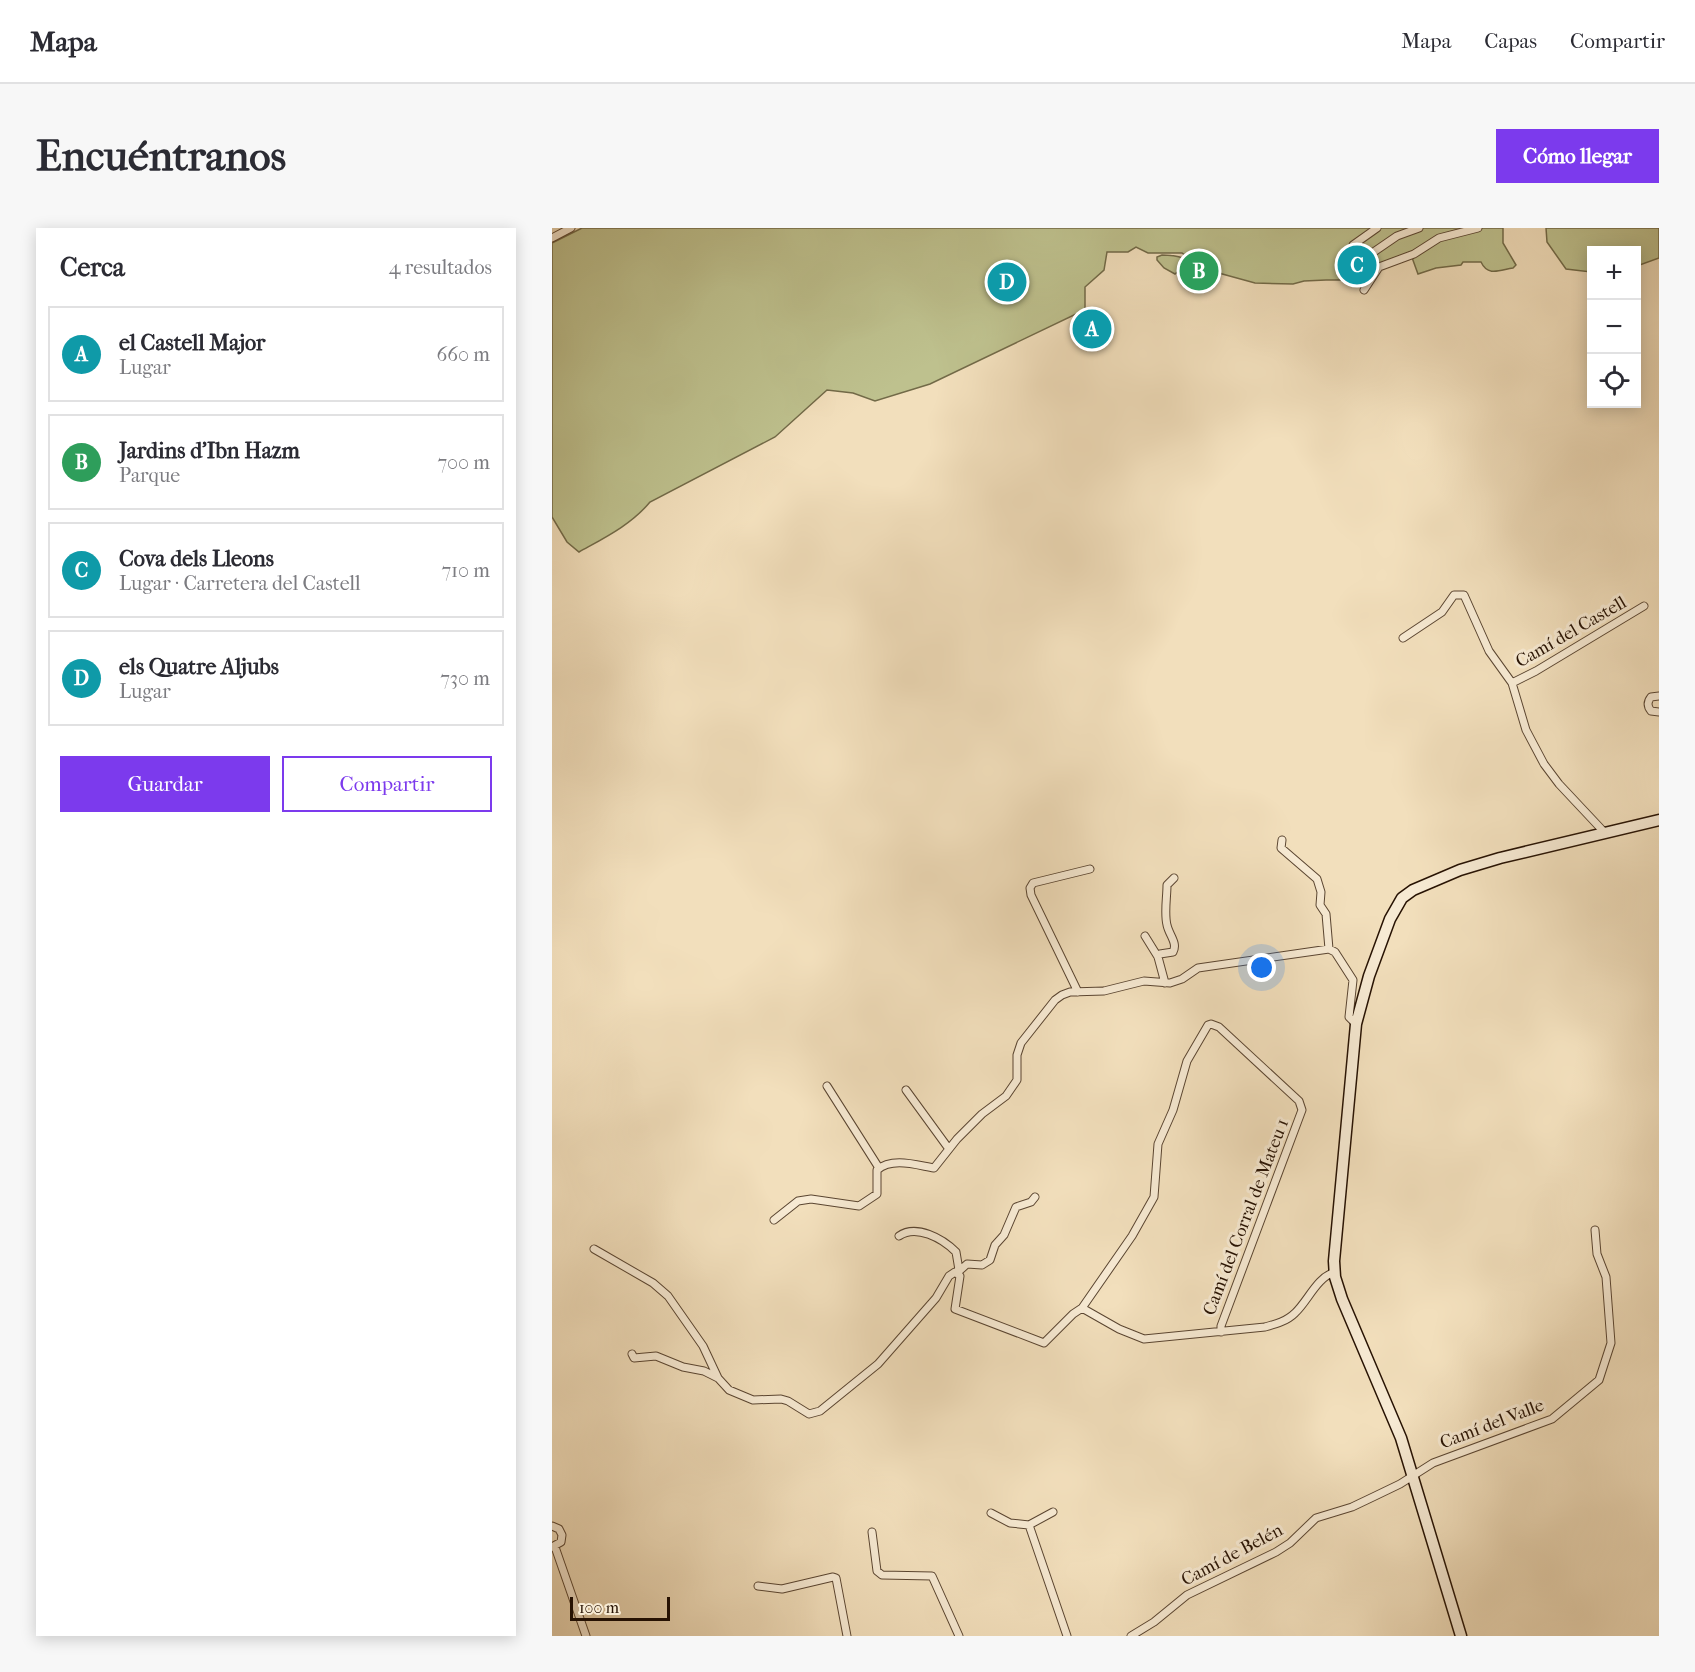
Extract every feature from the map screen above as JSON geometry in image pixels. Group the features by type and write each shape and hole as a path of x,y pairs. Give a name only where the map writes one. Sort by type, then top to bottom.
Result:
{"main road":[{"path":"1461,1636 1413,1474 1388,1404 1337,1288 1335,1272 1338,1216 1356,1024 1369,975 1390,919 1402,898 1413,890 1460,870 1500,858 1659,820"}],"street":[{"path":"552,238 571,228"},
{"path":"1377,228 1353,245 1351,252 1354,259 1362,259 1397,236 1419,228"},
{"path":"1364,290 1379,267 1414,254 1439,238 1478,228"},
{"name":"Camí del Castell","path":"1403,638 1442,612 1454,595 1464,595 1489,651 1512,683 1526,730 1544,764 1559,784 1605,833"},
{"name":"Camí del Castell","path":"1512,683 1644,606"},
{"path":"1659,696 1651,697 1647,701 1647,707 1651,711 1659,712"},
{"path":"1282,840 1281,848 1317,879 1322,892 1320,905 1326,914 1329,949"},
{"path":"1078,992 1031,895 1030,888 1033,884 1090,869"},
{"path":"1158,957 1160,954 1173,952 1175,949 1166,922 1167,885 1174,878"},
{"path":"1145,936 1158,957 1166,983"},
{"path":"879,1168 901,1163 934,1168 982,1114 1006,1096 1017,1080 1017,1055 1021,1043 1053,1002 1062,995 1104,991 1144,981 1166,983 1182,979 1198,968 1329,949 1335,952 1353,980 1349,1017 1356,1024"},
{"name":"Camí del Corral de Mateu 1","path":"1082,1308 1132,1236 1154,1197 1158,1144 1173,1110 1188,1061 1208,1025 1212,1024 1219,1027 1284,1086 1299,1101 1302,1113 1221,1326 1221,1332"},
{"path":"774,1220 798,1202 811,1199 858,1206 877,1194 876,1180 879,1168 828,1086"},
{"path":"906,1090 949,1149"},
{"path":"594,1249 653,1283 668,1296 703,1346 718,1378 729,1390 745,1398 788,1401 809,1414 820,1411 878,1364 936,1298 949,1276 967,1264 982,1265 990,1260 995,1245 1004,1235 1016,1207 1031,1202 1035,1197"},
{"path":"899,1236 909,1230 915,1230 943,1241 956,1252 960,1276 955,1309 1044,1343 1082,1308 1119,1329 1144,1339 1265,1327 1296,1313 1324,1277 1335,1272"},
{"name":"Camí del Valle","path":"1413,1474 1433,1463 1552,1419 1599,1380 1611,1343 1606,1277 1597,1254 1595,1230"},
{"path":"632,1354 634,1358 656,1356 683,1367 704,1371 718,1378"},
{"name":"Camí de Belén","path":"1131,1636 1154,1622 1187,1595 1276,1552 1290,1543 1316,1518 1352,1507 1400,1484 1413,1474"},
{"path":"991,1513 1010,1523 1029,1525 1053,1512"},
{"path":"1029,1525 1066,1636"},
{"path":"552,1526 559,1529 562,1535 561,1542 554,1547 586,1636"},
{"path":"872,1532 877,1571 882,1575 932,1576 959,1636"},
{"path":"758,1586 782,1588 836,1578 847,1636"}],"green space":[{"path":"582,228 1503,228 1503,243 1516,265 1513,268 1491,271 1487,270 1481,262 1463,262 1461,265 1436,268 1418,274 1410,252 1376,265 1361,283 1354,280 1326,280 1293,284 1255,283 1215,272 1199,265 1182,253 1148,253 1136,247 1128,252 1107,252 1104,270 1085,287 1085,314 1076,314 930,384 875,401 853,393 827,390 775,437 650,502 626,524 579,552 567,542 552,517 552,243"},
{"path":"1546,228 1659,228 1659,258 1641,265 1641,246 1587,246 1587,272 1566,269 1547,242"},
{"path":"1162,255 1183,258 1213,273 1209,280 1211,284 1209,286 1184,266 1175,274 1164,268 1157,260 1157,257"}],"place":[{"name":"Cova dels Lleons","path":"1357,265"},
{"name":"Jardins d'Ibn Hazm","path":"1199,271"},
{"name":"els Quatre Aljubs","path":"1007,282"},
{"name":"el Castell Major","path":"1092,329"}]}
